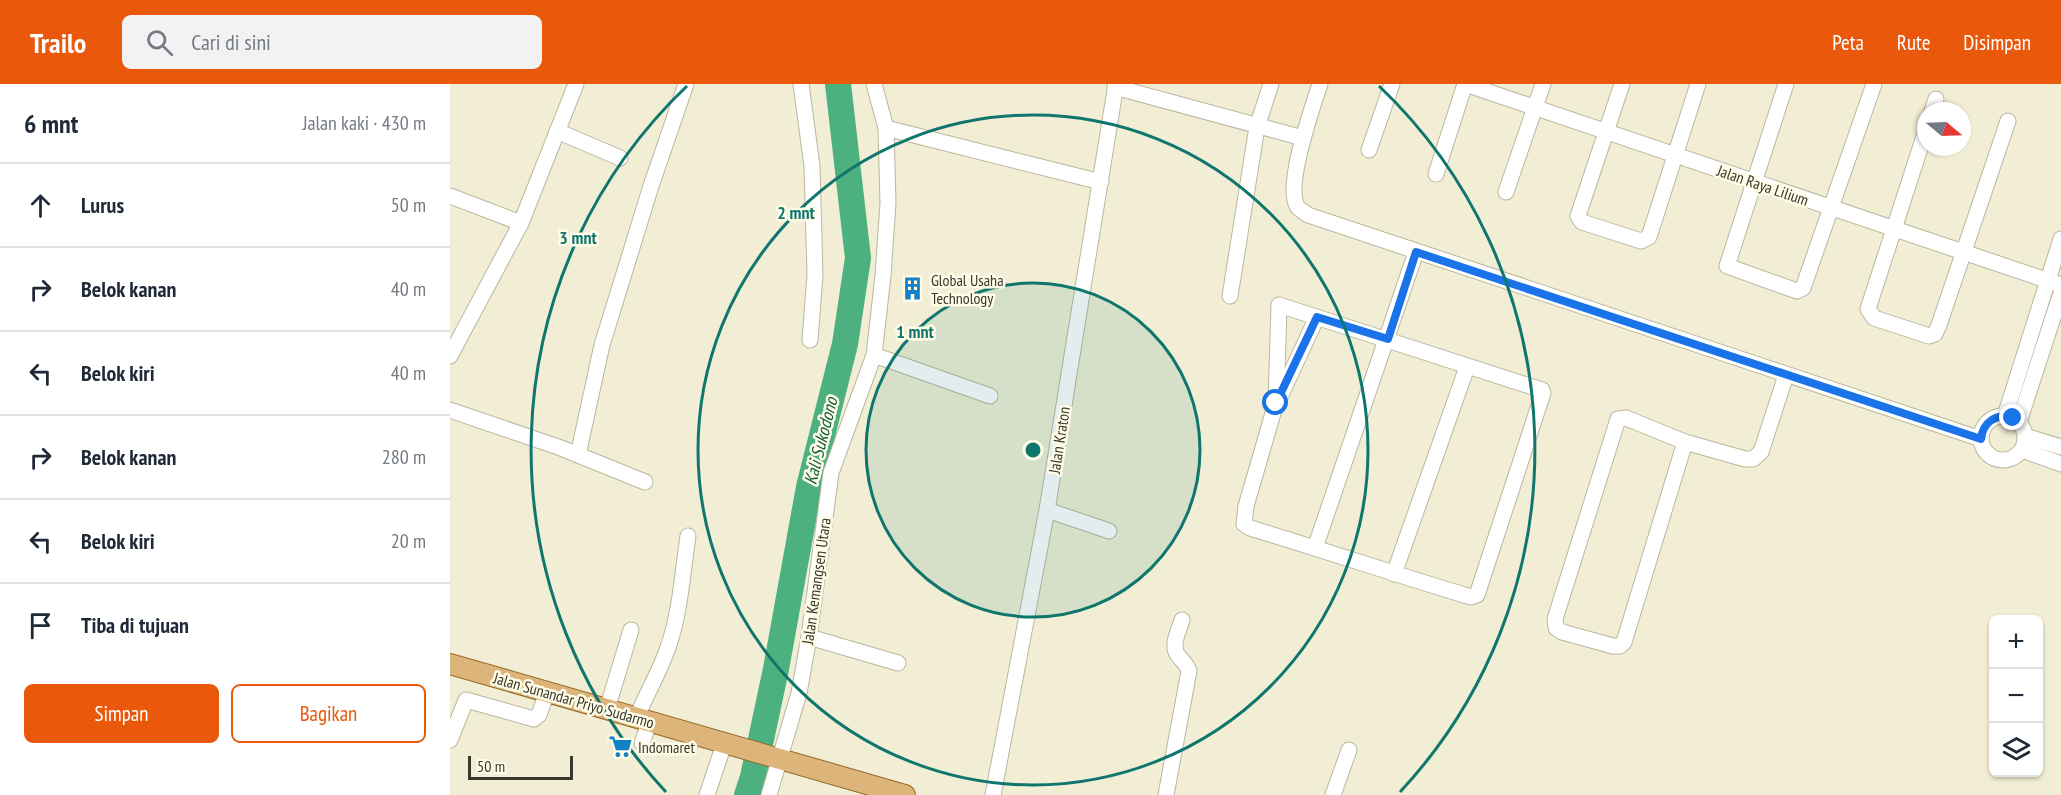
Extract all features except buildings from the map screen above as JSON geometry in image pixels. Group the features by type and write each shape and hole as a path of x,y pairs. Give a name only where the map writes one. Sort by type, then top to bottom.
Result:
{"main road":[{"name":"Jalan Sunandar Priyo Sudarmo","path":"450,664 905,795"}],"street":[{"path":"450,356 521,223 576,84"},
{"path":"578,455 602,345 651,186 686,84"},
{"path":"801,84 812,166 815,275 810,340"},
{"name":"Jalan Kemangsen Utara","path":"769,795 772,758 799,693 809,637 831,473 874,355 888,203 886,128 874,84"},
{"path":"1230,296 1257,127 1271,84"},
{"path":"1320,84 1303,138 1294,186 1298,208 1308,214 1981,439"},
{"path":"1369,150 1392,84"},
{"path":"1436,174 1465,84"},
{"name":"Jalan Raya Lilium","path":"1465,84 2054,283"},
{"path":"1506,192 1543,84"},
{"path":"1622,84 1578,216 1582,222 1641,241 1649,237 1698,84"},
{"path":"1786,84 1727,263 1729,268 1797,291 1801,290 1832,208 1874,84"},
{"path":"1116,86 1303,138"},
{"name":"Jalan Kraton","path":"993,795 1047,510 1116,86"},
{"path":"1918,156 1868,309 1874,318 1929,336 1935,334 2008,121"},
{"path":"886,128 1101,182"},
{"path":"557,131 620,158"},
{"path":"450,196 521,223"},
{"path":"2061,239 2054,283 2018,431 2018,454 2008,460 1992,458 1984,450 1981,439 1984,427 1993,418 2018,431 2061,447"},
{"path":"1316,548 1416,252"},
{"path":"2018,431 2061,293"},
{"path":"1276,403 1278,306 1281,305 1540,389 1543,393 1477,595 1471,597 1394,574 1250,528 1244,524 1243,520 1276,403 1317,317"},
{"path":"874,355 990,396"},
{"path":"1394,574 1467,367"},
{"path":"1685,442 1624,642 1620,646 1613,646 1562,632 1556,628 1555,619 1618,419 1626,418 1685,442 1744,459 1753,459 1761,452 1786,375"},
{"path":"450,410 578,455 645,482"},
{"path":"2018,431 2061,464"},
{"path":"1047,510 1108,531"},
{"path":"642,743 647,692 664,658 673,629 688,536"},
{"path":"1166,795 1189,670 1176,651 1175,644 1182,620"},
{"path":"608,709 631,630"},
{"path":"809,637 898,663"},
{"path":"450,740 467,700 534,719 539,715 547,692"},
{"path":"707,795 729,746"},
{"path":"1333,795 1348,750"}],"waterway":[{"name":"Kali Sukodono","path":"747,795 753,777 776,669 809,487 845,344 858,258 838,84"}],"place":[{"name":"Global Usaha Technology","path":"913,289"},
{"name":"Indomaret","path":"620,747"}],"route":[{"path":"1276,403 1317,317 1388,339 1416,252 1981,439 1984,427 1993,418 1999,416 2013,418"}]}
